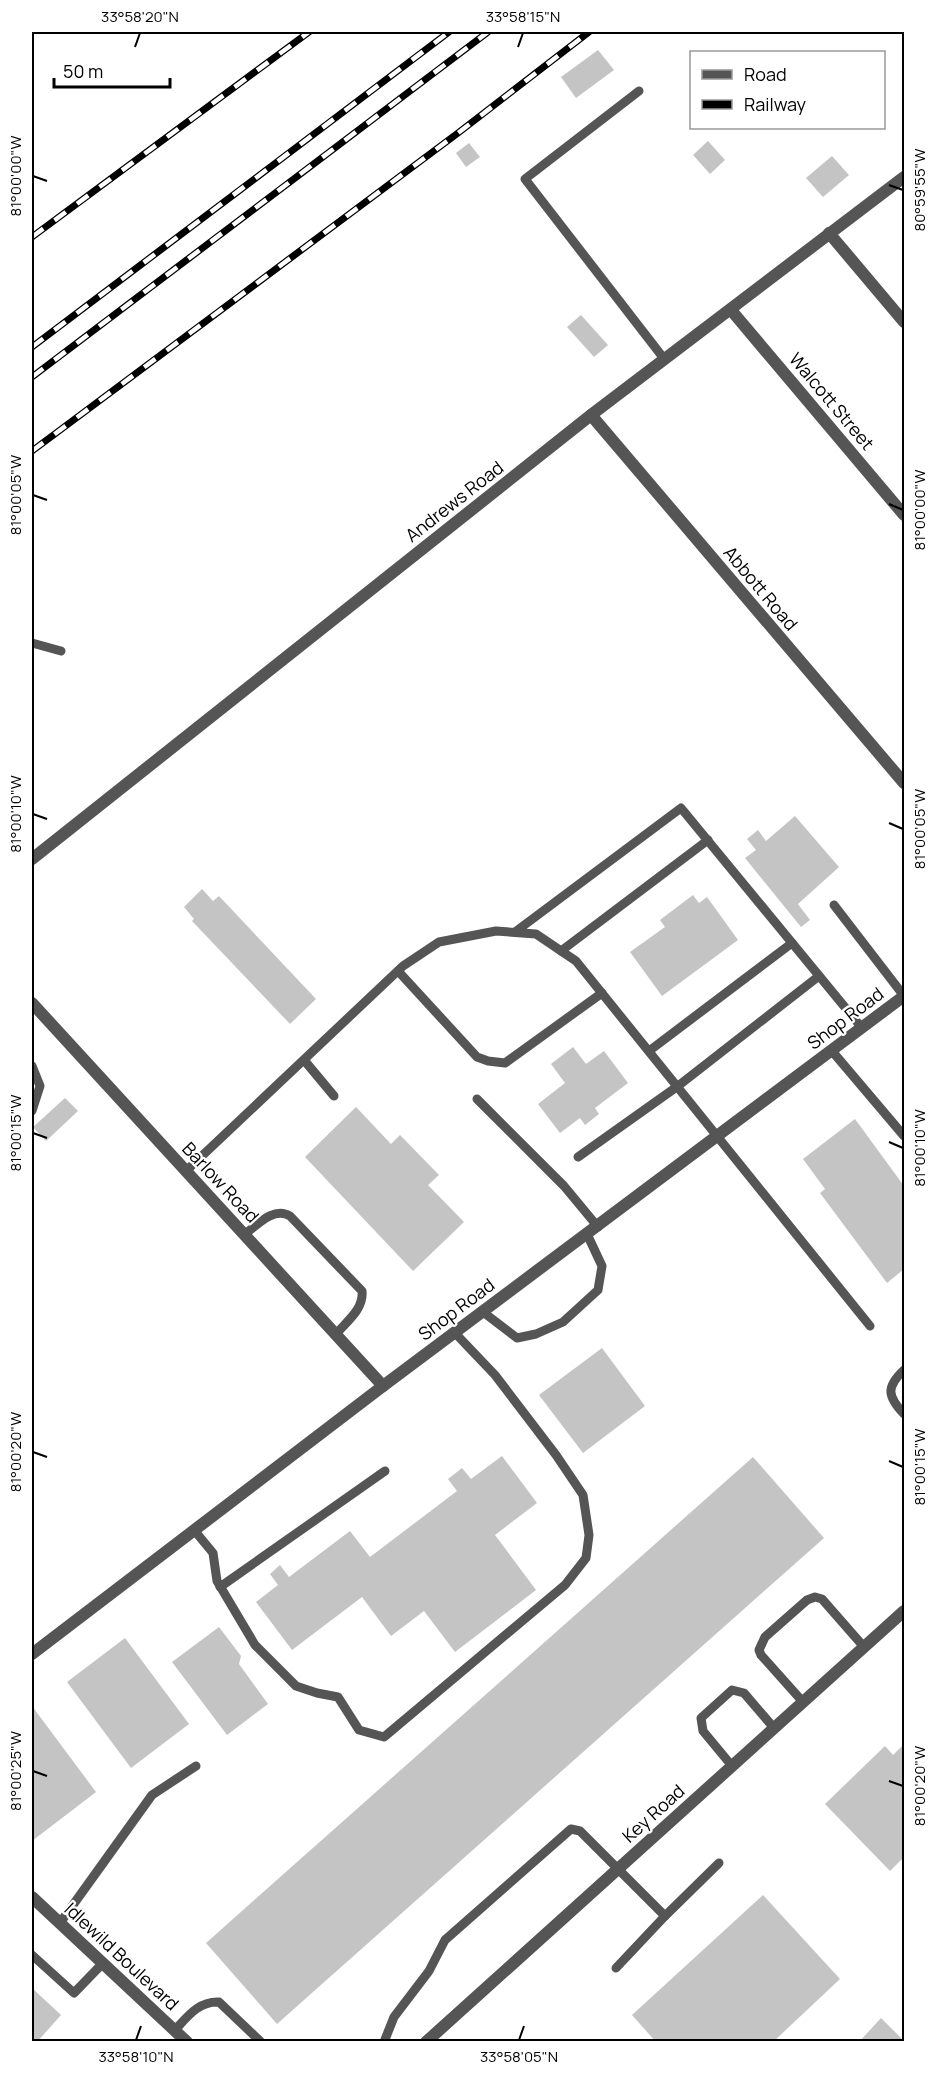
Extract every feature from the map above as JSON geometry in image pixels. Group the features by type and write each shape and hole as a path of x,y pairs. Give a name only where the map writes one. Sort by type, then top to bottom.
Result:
{"street":[{"name":"Andrews Road","path":"32,859 591,416 904,177"},
{"path":"829,233 904,322"},
{"name":"Walcott Street","path":"731,310 904,515"},
{"name":"Abbott Road","path":"591,416 904,783"},
{"name":"Shop Road","path":"32,1654 383,1386 904,996"},
{"name":"Barlow Road","path":"32,1004 383,1386"},
{"name":"Key Road","path":"426,2042 904,1611"},
{"name":"Idlewild Boulevard","path":"32,1897 187,2042"}],"lane":[{"path":"639,91 525,179 665,360"},
{"path":"32,643 61,651"},
{"path":"515,932 681,808 862,1029"},
{"path":"561,951 708,840"},
{"path":"834,905 904,996"},
{"path":"186,1171 398,972 439,942 496,931 536,934 576,961 870,1326"},
{"path":"650,1051 792,943"},
{"path":"398,972 477,1057 505,1063 602,993"},
{"path":"578,1157 678,1086 819,976"},
{"path":"832,1051 904,1136"},
{"path":"304,1060 334,1096"},
{"path":"32,1066 40,1086 32,1111"},
{"path":"477,1099 564,1186 593,1230 602,1266 598,1290 563,1322 536,1334 516,1338 483,1312"},
{"path":"244,1235 275,1213 284,1212 362,1291 363,1300 360,1306 336,1334"},
{"path":"194,1530 213,1553 217,1581 255,1645 296,1686 338,1697 359,1730 384,1737 565,1585 586,1558 589,1535 583,1495 556,1455 495,1375 455,1333"},
{"path":"904,1370 894,1380 890,1390 893,1402 904,1414"},
{"path":"220,1587 385,1471"},
{"path":"803,1702 759,1650 761,1643 807,1600 815,1597 822,1599 864,1647"},
{"path":"732,1766 703,1731 701,1718 732,1690 744,1693 774,1728"},
{"path":"60,1923 152,1795 196,1766"},
{"path":"384,2042 394,2017 429,1971 445,1940 571,1829 580,1831 665,1916"},
{"path":"616,1968 719,1863"},
{"path":"32,1954 74,1993 103,1964"},
{"path":"175,2030 192,2011 208,2001 219,2002 261,2042"}],"building":[{"path":"598,50 614,70 576,98 561,77"},
{"path":"708,141 725,160 710,174 693,155"},
{"path":"469,143 480,157 466,167 456,153"},
{"path":"832,156 849,175 823,197 806,178"},
{"path":"581,315 608,345 594,357 567,327"},
{"path":"795,816 839,867 798,904 810,920 801,927 745,858 756,850 747,839 758,830 766,841"},
{"path":"202,889 213,901 219,896 316,999 290,1024 192,921 194,919 184,907"},
{"path":"693,895 699,903 707,897 738,940 662,996 630,952 665,927 660,920"},
{"path":"573,1047 586,1064 604,1051 628,1083 595,1108 599,1114 585,1125 580,1118 560,1133 538,1104 565,1083 551,1064"},
{"path":"65,1098 78,1111 46,1141 33,1127"},
{"path":"356,1107 391,1144 400,1135 439,1175 428,1185 464,1222 413,1271 305,1157"},
{"path":"855,1119 904,1186 904,1269 887,1283 820,1193 825,1189 803,1159"},
{"path":"602,1348 645,1406 583,1453 539,1395"},
{"path":"502,1456 537,1503 495,1535 536,1590 455,1652 424,1611 391,1636 362,1597 292,1650 256,1602 278,1585 270,1574 280,1565 289,1577 350,1531 370,1557 457,1491 448,1479 462,1468 471,1479"},
{"path":"753,1457 824,1538 277,2024 206,1943"},
{"path":"219,1627 241,1656 239,1664 268,1704 227,1735 172,1662"},
{"path":"125,1638 189,1724 131,1768 67,1682"},
{"path":"32,1706 96,1792 32,1841"},
{"path":"904,1744 904,1857 890,1871 825,1804 885,1746 893,1755"},
{"path":"763,1895 840,1979 773,2042 656,2042 632,2015"},
{"path":"32,1988 61,2015 37,2042 32,2042"},
{"path":"881,2018 904,2041 904,2042 859,2042"}],"railway":[{"path":"32,237 309,32"},
{"path":"32,347 449,32"},
{"path":"32,377 488,32"},
{"path":"32,451 458,133 589,32"}]}
